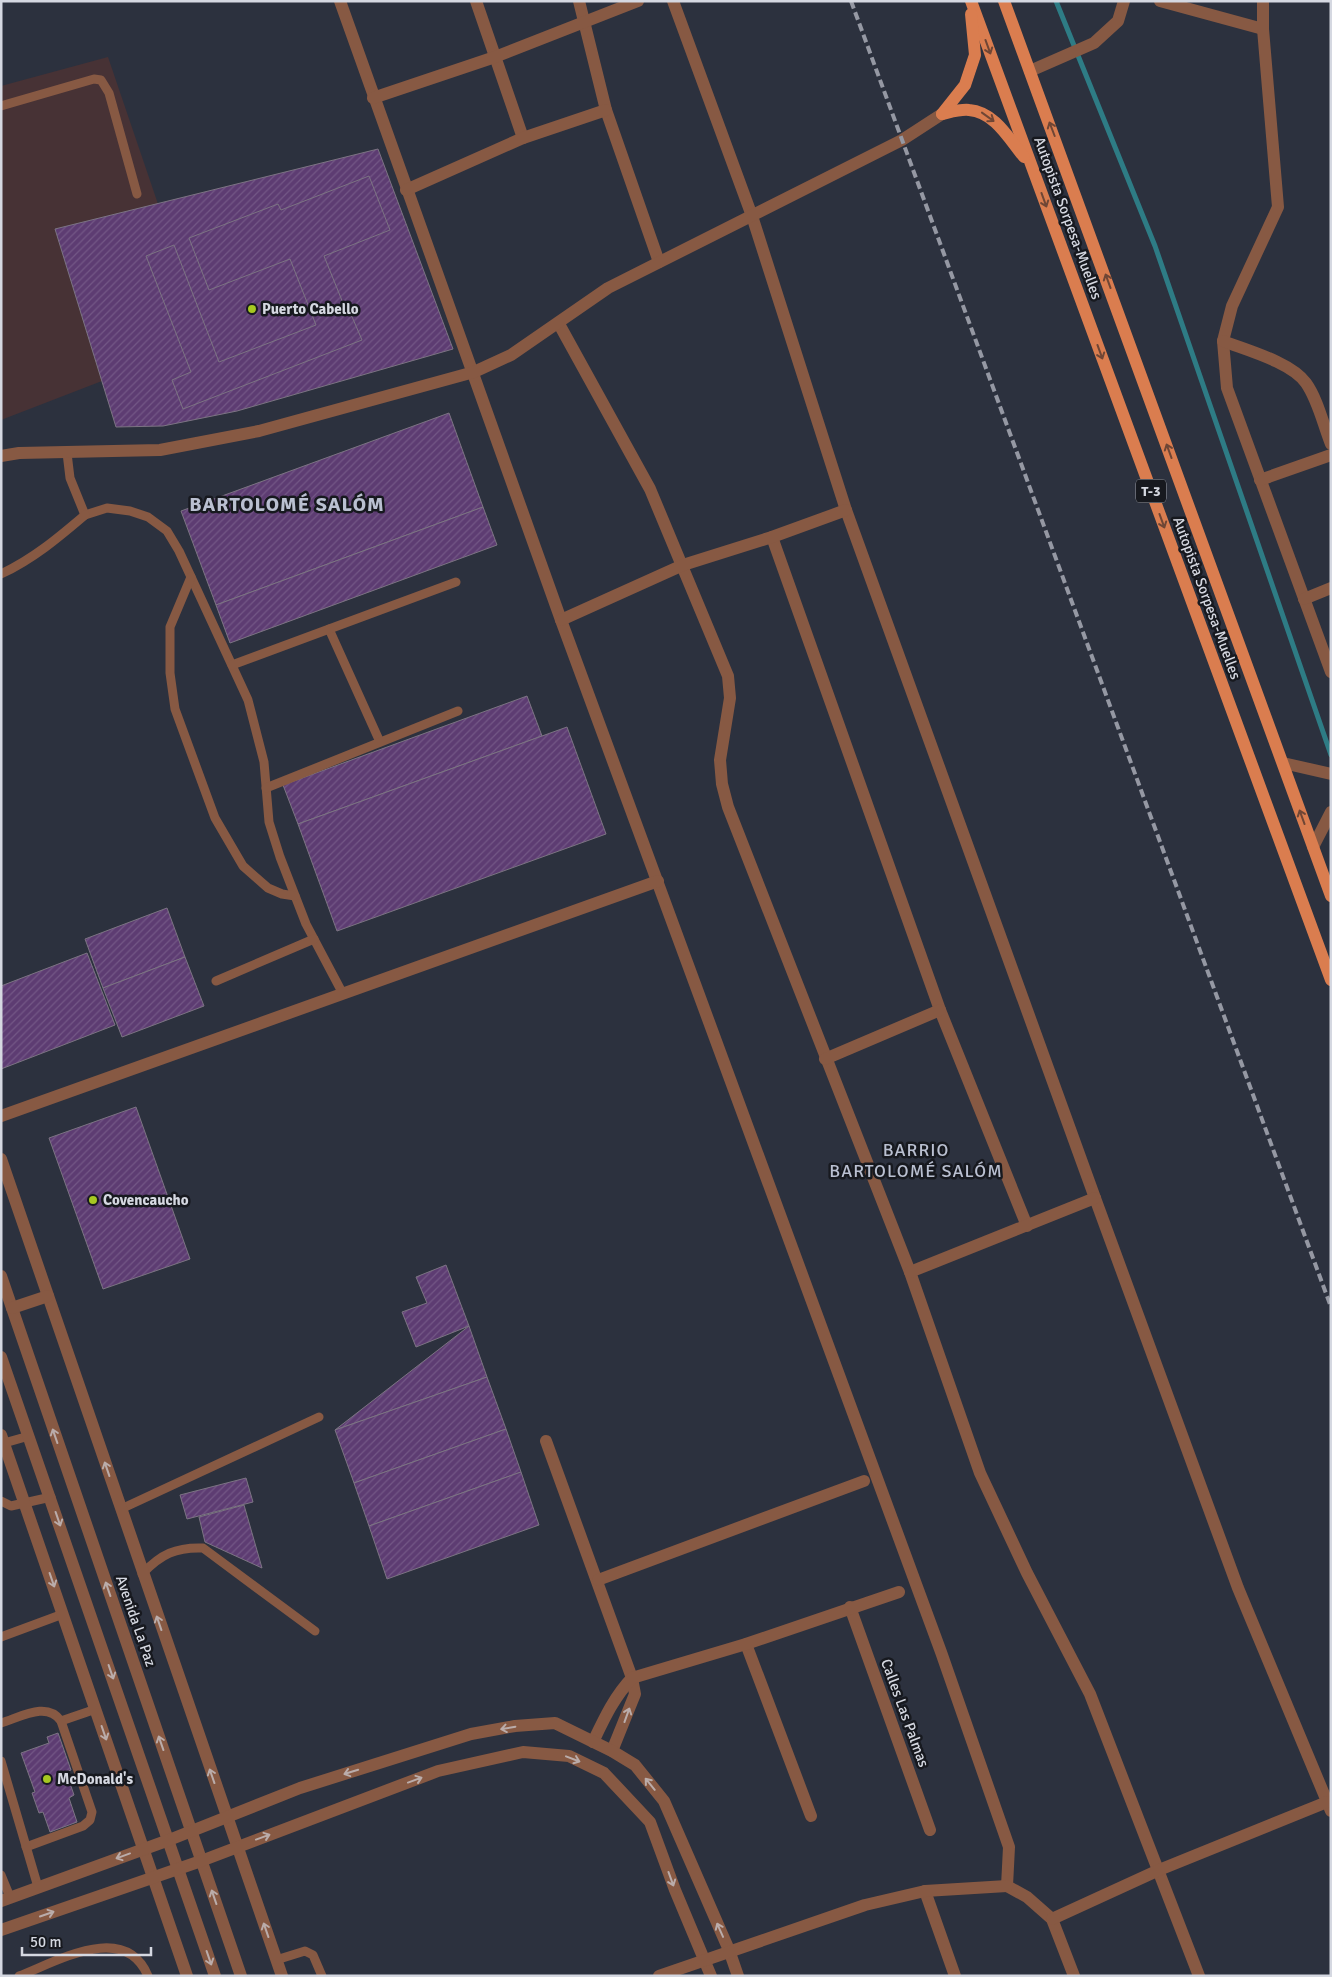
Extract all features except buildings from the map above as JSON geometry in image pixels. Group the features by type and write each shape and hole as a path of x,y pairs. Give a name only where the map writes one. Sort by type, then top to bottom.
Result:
{"main road":[{"path":"942,114 965,85 975,56 970,1"},
{"name":"Autopista Sorpesa-Muelles","path":"970,1 1331,980"},
{"name":"Autopista Sorpesa-Muelles","path":"1004,1 1331,896"},
{"path":"942,114 968,110 984,113 996,123 1031,165"}],"street":[{"path":"340,1 373,98 474,372 561,620 941,1652 1010,1848 1007,1886"},
{"path":"476,1 523,138"},
{"path":"579,1 606,110 659,262"},
{"path":"373,98 494,57 638,1"},
{"path":"673,1 752,216 846,510 1095,1198 1238,1588 1329,1806 1159,1870 1052,1919"},
{"path":"1030,71 1094,43 1118,20 1124,1"},
{"path":"1160,1 1263,30"},
{"path":"1263,1 1263,30 1278,207 1232,306 1223,341 1227,388 1331,672"},
{"path":"406,190 523,138 606,110"},
{"path":"1,456 19,453 160,450 259,431 474,372 511,355 559,324 608,288 902,140 942,114"},
{"path":"559,324 650,489 728,676 730,698 720,760 724,792 765,905 910,1272 980,1473 1027,1573 1090,1694 1198,1976"},
{"path":"1223,341 1274,361 1296,372 1311,391 1331,444"},
{"path":"1260,480 1331,455"},
{"path":"561,620 683,565 772,537 846,510"},
{"path":"772,537 940,1010 1027,1226"},
{"path":"1304,598 1331,588"},
{"path":"1283,763 1331,774"},
{"path":"1313,847 1331,812"},
{"path":"1,1116 658,881"},
{"path":"825,1059 940,1010"},
{"path":"1,1159 142,1574 282,1976"},
{"path":"910,1272 1095,1198"},
{"name":"Avenida La Paz","path":"1,1276 241,1976"},
{"path":"12,1308 48,1296"},
{"path":"1,1357 216,1976"},
{"path":"2,1441 26,1504 187,1976"},
{"path":"546,1441 598,1580 636,1694 612,1751"},
{"path":"598,1580 864,1481"},
{"path":"593,1742 607,1713 622,1689 632,1678 746,1644 899,1592"},
{"name":"Calles Las Palmas","path":"850,1608 930,1830"},
{"path":"746,1644 811,1816"},
{"path":"6,1899 169,1840 300,1788 471,1734 515,1726 555,1723 612,1751 634,1765 664,1801 729,1950 738,1976"},
{"path":"1,1930 201,1861 438,1771 523,1752 569,1756 604,1773 650,1822 675,1890 706,1958 712,1976"},
{"path":"659,1976 729,1950 865,1906 925,1892 1007,1886 1027,1897 1052,1919 1074,1976"},
{"path":"925,1892 955,1976"}],"lane":[{"path":"1,106 94,79 101,80 109,93 137,194"},
{"path":"67,453 70,478 84,515"},
{"path":"1,574 24,564 55,542 84,515 107,508 130,511 148,517 167,531 191,577 248,700 264,762 269,822 295,896 314,939 343,994"},
{"path":"191,577 170,627 170,673 174,709 215,818 243,866 268,888 282,894 295,896"},
{"path":"232,665 456,582"},
{"path":"329,629 380,742"},
{"path":"266,788 458,711"},
{"path":"216,981 314,939"},
{"path":"121,1509 319,1417"},
{"path":"2,1441 29,1436"},
{"path":"1,1501 11,1506 51,1497"},
{"path":"142,1574 156,1560 169,1551 187,1547 202,1548 315,1631"},
{"path":"1,1637 64,1614"},
{"path":"61,1721 96,1709"},
{"path":"1,1723 45,1710 55,1714 61,1721 92,1812 90,1820 83,1826 26,1847"},
{"path":"1,1761 38,1887"},
{"path":"1,1875 6,1899"},
{"path":"20,1976 88,1950 110,1946 131,1953 138,1959 148,1976"},
{"path":"276,1960 305,1951 313,1955 322,1976"}],"shaded area":[{"path":"108,57 158,204 55,229 102,381 1,420 1,86"}],"waterway":[{"path":"1056,1 1155,246 1331,755"}],"railway":[{"path":"851,1 1331,1307"}],"place":[{"name":"Puerto Cabello","path":"252,309"},
{"name":"Covencaucho","path":"93,1200"},
{"name":"McDonald's","path":"47,1779"}],"district":[{"name":"BARTOLOMÉ SALÓM","path":"287,504"},
{"name":"BARRIO BARTOLOMÉ SALÓM","path":"916,1160"}]}
